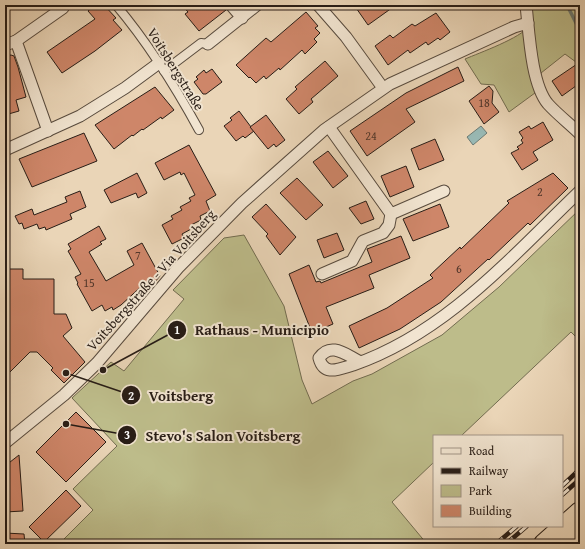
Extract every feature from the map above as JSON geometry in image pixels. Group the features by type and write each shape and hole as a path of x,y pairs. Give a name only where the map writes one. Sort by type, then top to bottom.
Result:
{"highway":[{"path":"544,544 580,512"},
{"path":"572,544 580,536"}],"street":[{"path":"5,45 16,41 63,8 64,5"},
{"name":"Voitsbergstraße","path":"116,5 162,67 199,130"},
{"path":"230,5 242,18"},
{"path":"5,150 80,116 200,43 208,44 257,5"},
{"path":"318,5 346,37 383,88"},
{"path":"526,5 538,81 542,93 548,103 580,134"},
{"name":"Voitsbergstraße - Via Voitsberg","path":"5,443 64,394 97,363 178,268 240,204 329,126 383,88 489,38 528,23"},
{"path":"16,41 48,131"},
{"path":"322,274 352,261 363,241 383,233 389,225 391,214 329,126"},
{"path":"391,214 444,191"},
{"path":"361,362 373,358 425,330 466,300 580,191"}],"green space":[{"path":"532,5 580,5 580,65 565,54 541,73 539,90 509,112 494,85 481,84 465,59 499,45 525,31 531,21"},
{"path":"580,209 580,341 571,332 462,435 433,435 433,463 392,502 427,544 59,544 93,510 73,489 117,446 72,398 111,362 124,371 184,299 173,290 224,238 244,235 284,306 302,380 312,404 353,381 372,374 442,335 499,287"}],"water":[{"path":"481,126 487,133 473,145 467,137"}],"building":[{"path":"95,5 104,5 116,18 113,20 122,30 95,51 62,73 47,52 95,19 88,11"},
{"path":"182,5 224,5 226,10 199,31 185,14 188,12"},
{"path":"354,5 396,5 368,25"},
{"path":"306,12 318,26 315,28 320,33 314,39 317,42 305,54 302,50 280,70 279,68 266,79 264,76 256,83 236,65 266,38 271,42"},
{"path":"436,13 450,32 440,40 438,38 428,45 426,42 410,53 408,50 388,65 375,46 390,35 393,38 412,24 415,26"},
{"path":"5,56 14,56 18,67 26,97 16,100 19,111 5,115"},
{"path":"325,61 338,76 311,99 313,102 299,114 286,99 297,89 295,87"},
{"path":"580,62 580,83 562,96 552,81"},
{"path":"458,67 464,81 406,109 415,122 367,156 350,131 406,93"},
{"path":"212,69 222,82 206,94 203,94 194,82 198,79 196,77 204,70 206,73"},
{"path":"489,86 493,91 492,103 499,112 484,124 469,101"},
{"path":"155,87 174,110 162,119 161,117 143,130 142,129 133,136 132,135 114,149 95,125"},
{"path":"239,111 254,131 245,138 243,136 236,141 224,126 232,120 230,118"},
{"path":"266,115 285,140 276,147 274,144 268,149 250,127"},
{"path":"543,122 553,140 533,152 538,160 522,170 511,153 519,149 517,147 523,143 521,140 523,138 519,132 529,126 531,129"},
{"path":"84,133 97,161 32,187 19,159"},
{"path":"435,139 444,160 419,170 411,149"},
{"path":"189,145 216,195 206,201 210,211 200,216 201,220 191,225 193,228 182,234 184,238 172,244 162,225 173,219 171,216 182,210 180,207 191,201 189,198 195,195 184,173 181,175 180,172 164,180 155,163"},
{"path":"328,151 348,176 333,188 313,162"},
{"path":"406,166 414,187 390,197 381,176"},
{"path":"137,173 147,193 138,198 136,193 111,203 104,190"},
{"path":"553,173 568,188 530,225 528,223 441,302 400,329 359,348 349,326 387,308 433,278 430,275 460,247 461,249 509,203 507,201"},
{"path":"297,178 323,205 306,220 280,193"},
{"path":"80,191 86,207 70,214 72,219 46,230 45,227 39,229 37,224 24,229 22,223 19,224 15,216 32,209 34,215 67,202 65,197"},
{"path":"366,201 374,219 361,224 349,208"},
{"path":"266,204 296,237 280,255 266,236 268,234 252,217"},
{"path":"440,204 449,227 413,241 403,219"},
{"path":"99,226 106,239 100,242 102,244 89,252 106,281 134,265 127,251 142,243 160,276 148,290 144,284 121,305 113,310 112,307 105,311 102,305 92,311 77,284 78,283 75,277 81,274 68,251 71,249 68,244"},
{"path":"337,233 344,250 324,258 317,240"},
{"path":"401,236 410,258 369,275 374,288 326,307 333,324 312,333 289,274 309,265 316,282 320,281 321,283 372,262 367,249"},
{"path":"5,269 23,269 23,279 54,279 54,314 66,314 72,328 63,336 85,362 64,383 51,370 53,368 37,352 30,352 5,377"},
{"path":"76,412 106,442 66,482 36,452"},
{"path":"19,455 23,511 5,512 5,466"},
{"path":"66,490 81,506 44,542 29,527"},
{"path":"5,533 24,534 25,544 5,544"}],"waterway":[{"path":"567,5 580,31"}],"railway":[{"path":"563,485 580,469"},
{"path":"563,494 580,479"},
{"path":"496,544 516,527"},
{"path":"506,544 526,527"}],"place":[{"name":"Rathaus - Municipio","path":"103,370"},
{"name":"Voitsberg","path":"66,373"},
{"name":"Stevo's Salon Voitsberg","path":"66,424"}]}
